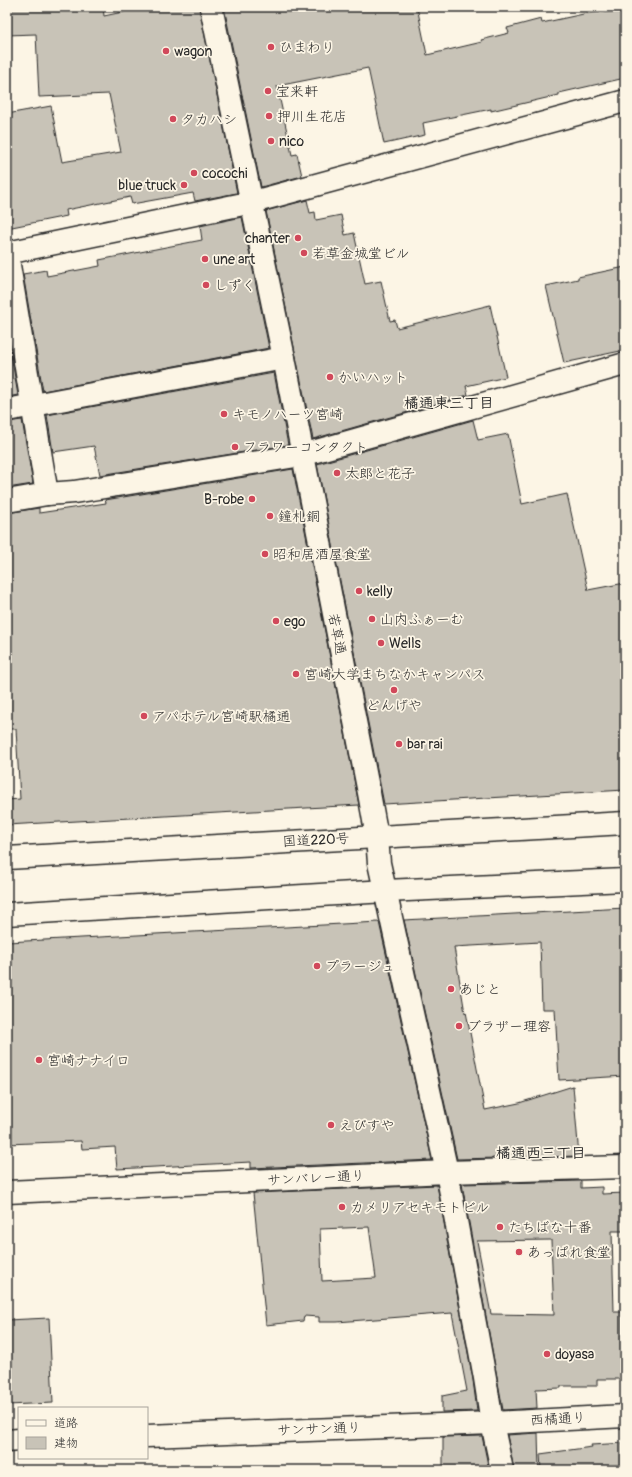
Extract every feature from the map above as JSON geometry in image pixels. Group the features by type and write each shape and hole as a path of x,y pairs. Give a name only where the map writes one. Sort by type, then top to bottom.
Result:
{"main road":[{"name":"若草通","path":"211,7 253,202 284,358 377,836 379,863 447,1172 492,1423 502,1470"},
{"path":"47,494 31,406 7,253 253,202 625,101"},
{"path":"7,410 284,358"},
{"path":"7,501 47,494 74,492 302,455 625,364"},
{"name":"国道220号","path":"7,858 625,823"},
{"path":"7,914 386,891 625,880"},
{"name":"サンバレー通り","path":"7,1192 447,1172 625,1167"},
{"name":"西橘通り","path":"492,1423 625,1416"},
{"name":"サンサン通り","path":"148,1436 492,1423"},
{"path":"7,1441 18,1440"}],"building":[{"path":"7,7 103,7 104,16 146,7 199,7 237,193 195,201 193,193 132,204 130,197 66,210 67,216 7,228 7,114 51,106 62,162 121,152 109,94 39,97 36,34 7,35"},
{"path":"224,7 417,7 427,55 482,42 481,40 509,33 507,28 541,19 542,23 588,13 625,11 625,78 559,93 559,95 491,111 491,109 423,123 425,135 384,144 368,68 277,86 292,155 297,154 302,176 261,187"},
{"path":"307,200 310,213 315,212 316,220 341,215 345,235 354,233 365,284 381,281 390,321 395,320 397,328 490,305 506,377 466,386 468,395 313,439 266,211"},
{"path":"242,217 269,348 43,391 23,274 46,270 47,276 100,266 99,260 202,240 200,226"},
{"path":"625,267 625,350 564,363 546,286 578,279 578,277"},
{"path":"11,355 18,395 7,397 7,356"},
{"path":"274,373 288,445 100,475 94,446 53,452 47,415"},
{"path":"22,420 33,484 7,488 7,422"},
{"path":"473,420 478,440 508,434 522,504 567,494 588,590 625,583 625,674 621,675 625,699 625,790 384,804 317,464"},
{"path":"293,469 359,805 7,825 7,800 20,799 16,729 7,729 7,513 39,508 39,513 106,503 105,500"},
{"path":"625,908 625,1076 559,1080 555,1009 542,1009 540,942 454,947 465,1013 466,1012 485,1110 519,1103 573,1086 579,1156 457,1159 404,920"},
{"path":"379,922 432,1160 251,1168 251,1162 117,1169 115,1147 82,1149 81,1141 7,1144 7,942"},
{"path":"581,1181 581,1188 602,1187 602,1194 625,1193 625,1231 612,1231 614,1312 622,1312 622,1379 597,1379 597,1386 561,1386 561,1388 536,1389 537,1408 503,1410 462,1184","holes":["551,1240 554,1315 491,1314 477,1241"]},
{"path":"437,1185 473,1380 477,1411 442,1412 442,1396 467,1391 452,1313 337,1322 319,1322 319,1317 304,1316 303,1321 266,1325 253,1193","holes":["369,1227 376,1278 322,1281 320,1229"]},
{"path":"49,1318 53,1403 7,1405 7,1320"},
{"path":"538,1433 539,1470 514,1470 507,1435"},
{"path":"482,1436 489,1470 443,1470 443,1437"},
{"path":"625,1443 625,1470 541,1470 540,1454 592,1447 591,1445"}],"place":[{"name":"ひまわり","path":"271,47"},
{"name":"wagon","path":"166,51"},
{"name":"宝来軒","path":"268,91"},
{"name":"押川生花店","path":"269,116"},
{"name":"タカハシ","path":"173,119"},
{"name":"nico","path":"271,141"},
{"name":"cocochi","path":"194,173"},
{"name":"blue truck","path":"184,185"},
{"name":"chanter","path":"298,238"},
{"name":"若草金城堂ビル","path":"304,253"},
{"name":"une art","path":"205,259"},
{"name":"しずく","path":"206,285"},
{"name":"かいハット","path":"330,377"},
{"name":"キモノハーツ宮崎","path":"224,414"},
{"name":"フラワーコンタクト","path":"235,447"},
{"name":"太郎と花子","path":"337,473"},
{"name":"B-robe","path":"252,499"},
{"name":"鐘札銅","path":"270,516"},
{"name":"昭和居酒屋食堂","path":"265,554"},
{"name":"kelly","path":"359,591"},
{"name":"山内ふぁーむ","path":"372,619"},
{"name":"ego","path":"276,621"},
{"name":"Wells","path":"381,643"},
{"name":"宮崎大学まちなかキャンパス","path":"296,674"},
{"name":"どんげや","path":"394,690"},
{"name":"アパホテル宮崎駅橘通","path":"144,716"},
{"name":"bar rai","path":"399,744"},
{"name":"プラージュ","path":"317,966"},
{"name":"あじと","path":"451,989"},
{"name":"ブラザー理容","path":"459,1026"},
{"name":"宮崎ナナイロ","path":"39,1060"},
{"name":"えびすや","path":"331,1125"},
{"name":"カメリアセキモトビル","path":"342,1207"},
{"name":"たちばな十番","path":"500,1227"},
{"name":"あっぱれ食堂","path":"519,1252"},
{"name":"doyasa","path":"547,1354"}],"district":[{"name":"橘通東三丁目","path":"449,403"},
{"name":"橘通西三丁目","path":"541,1153"}]}
